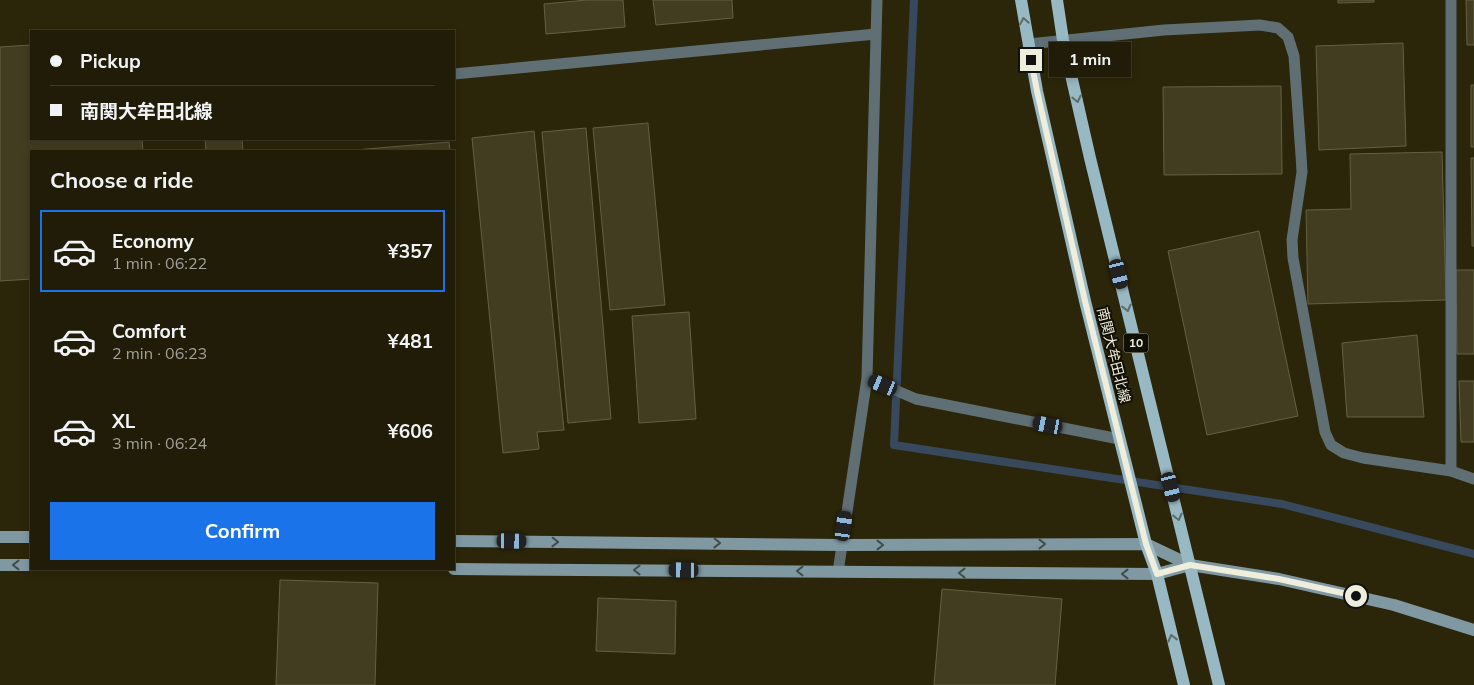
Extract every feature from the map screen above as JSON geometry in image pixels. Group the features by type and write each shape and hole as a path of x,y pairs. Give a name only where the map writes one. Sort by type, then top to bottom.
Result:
{"main road":[{"name":"南関大牟田北線","path":"1021,0 1037,91 1083,292 1119,439 1146,544 1157,574 1184,685"},
{"name":"南関大牟田北線","path":"1057,0 1063,40 1219,685"}],"street":[{"path":"0,537 30,537"},
{"path":"455,541 842,545 1146,544 1190,565 1279,579 1385,603 1474,630"},
{"path":"0,565 30,565"},
{"path":"455,569 1157,574 1190,565"}],"lane":[{"path":"838,572 866,378 877,0"},
{"path":"1450,0 1450,471"},
{"path":"1028,44 1164,30 1260,25 1278,28 1288,37 1294,56 1302,172 1292,240 1292,258 1325,432 1331,445 1344,453 1363,458 1450,471 1474,479"},
{"path":"455,74 876,34"},
{"path":"866,378 916,398 1119,439"}],"building":[{"path":"587,0 623,0 625,27 546,34 544,4"},
{"path":"653,0 732,0 733,18 656,25"},
{"path":"1338,0 1374,0 1374,2 1338,3"},
{"path":"1466,0 1474,0 1474,45 1467,45"},
{"path":"1403,43 1406,146 1319,150 1316,46"},
{"path":"30,45 30,140 142,140 143,150 30,150 30,279 0,281 0,47"},
{"path":"1471,85 1474,85 1474,147 1471,147"},
{"path":"1281,86 1282,174 1164,175 1163,87"},
{"path":"648,123 665,305 610,310 593,128"},
{"path":"586,128 611,419 568,423 542,132"},
{"path":"534,131 564,430 537,432 539,449 503,453 472,138"},
{"path":"205,140 242,140 243,150 206,150"},
{"path":"449,142 450,150 355,150"},
{"path":"1442,152 1446,300 1308,304 1306,210 1351,209 1350,154"},
{"path":"1471,158 1474,158 1474,246 1472,246"},
{"path":"1259,231 1298,416 1207,435 1168,251"},
{"path":"1456,270 1474,270 1474,354 1457,354"},
{"path":"689,312 696,419 639,423 632,316"},
{"path":"1417,335 1424,417 1347,417 1342,343"},
{"path":"1459,381 1474,381 1474,442 1461,442"},
{"path":"280,580 378,583 375,685 276,685"},
{"path":"942,589 1062,599 1055,685 934,685"},
{"path":"598,598 676,601 675,654 596,651"}],"waterway":[{"path":"914,0 894,445 1282,504 1474,554"}],"route":[{"path":"1031,60 1085,301 1146,544 1157,574 1190,565 1279,579 1356,596"}]}
